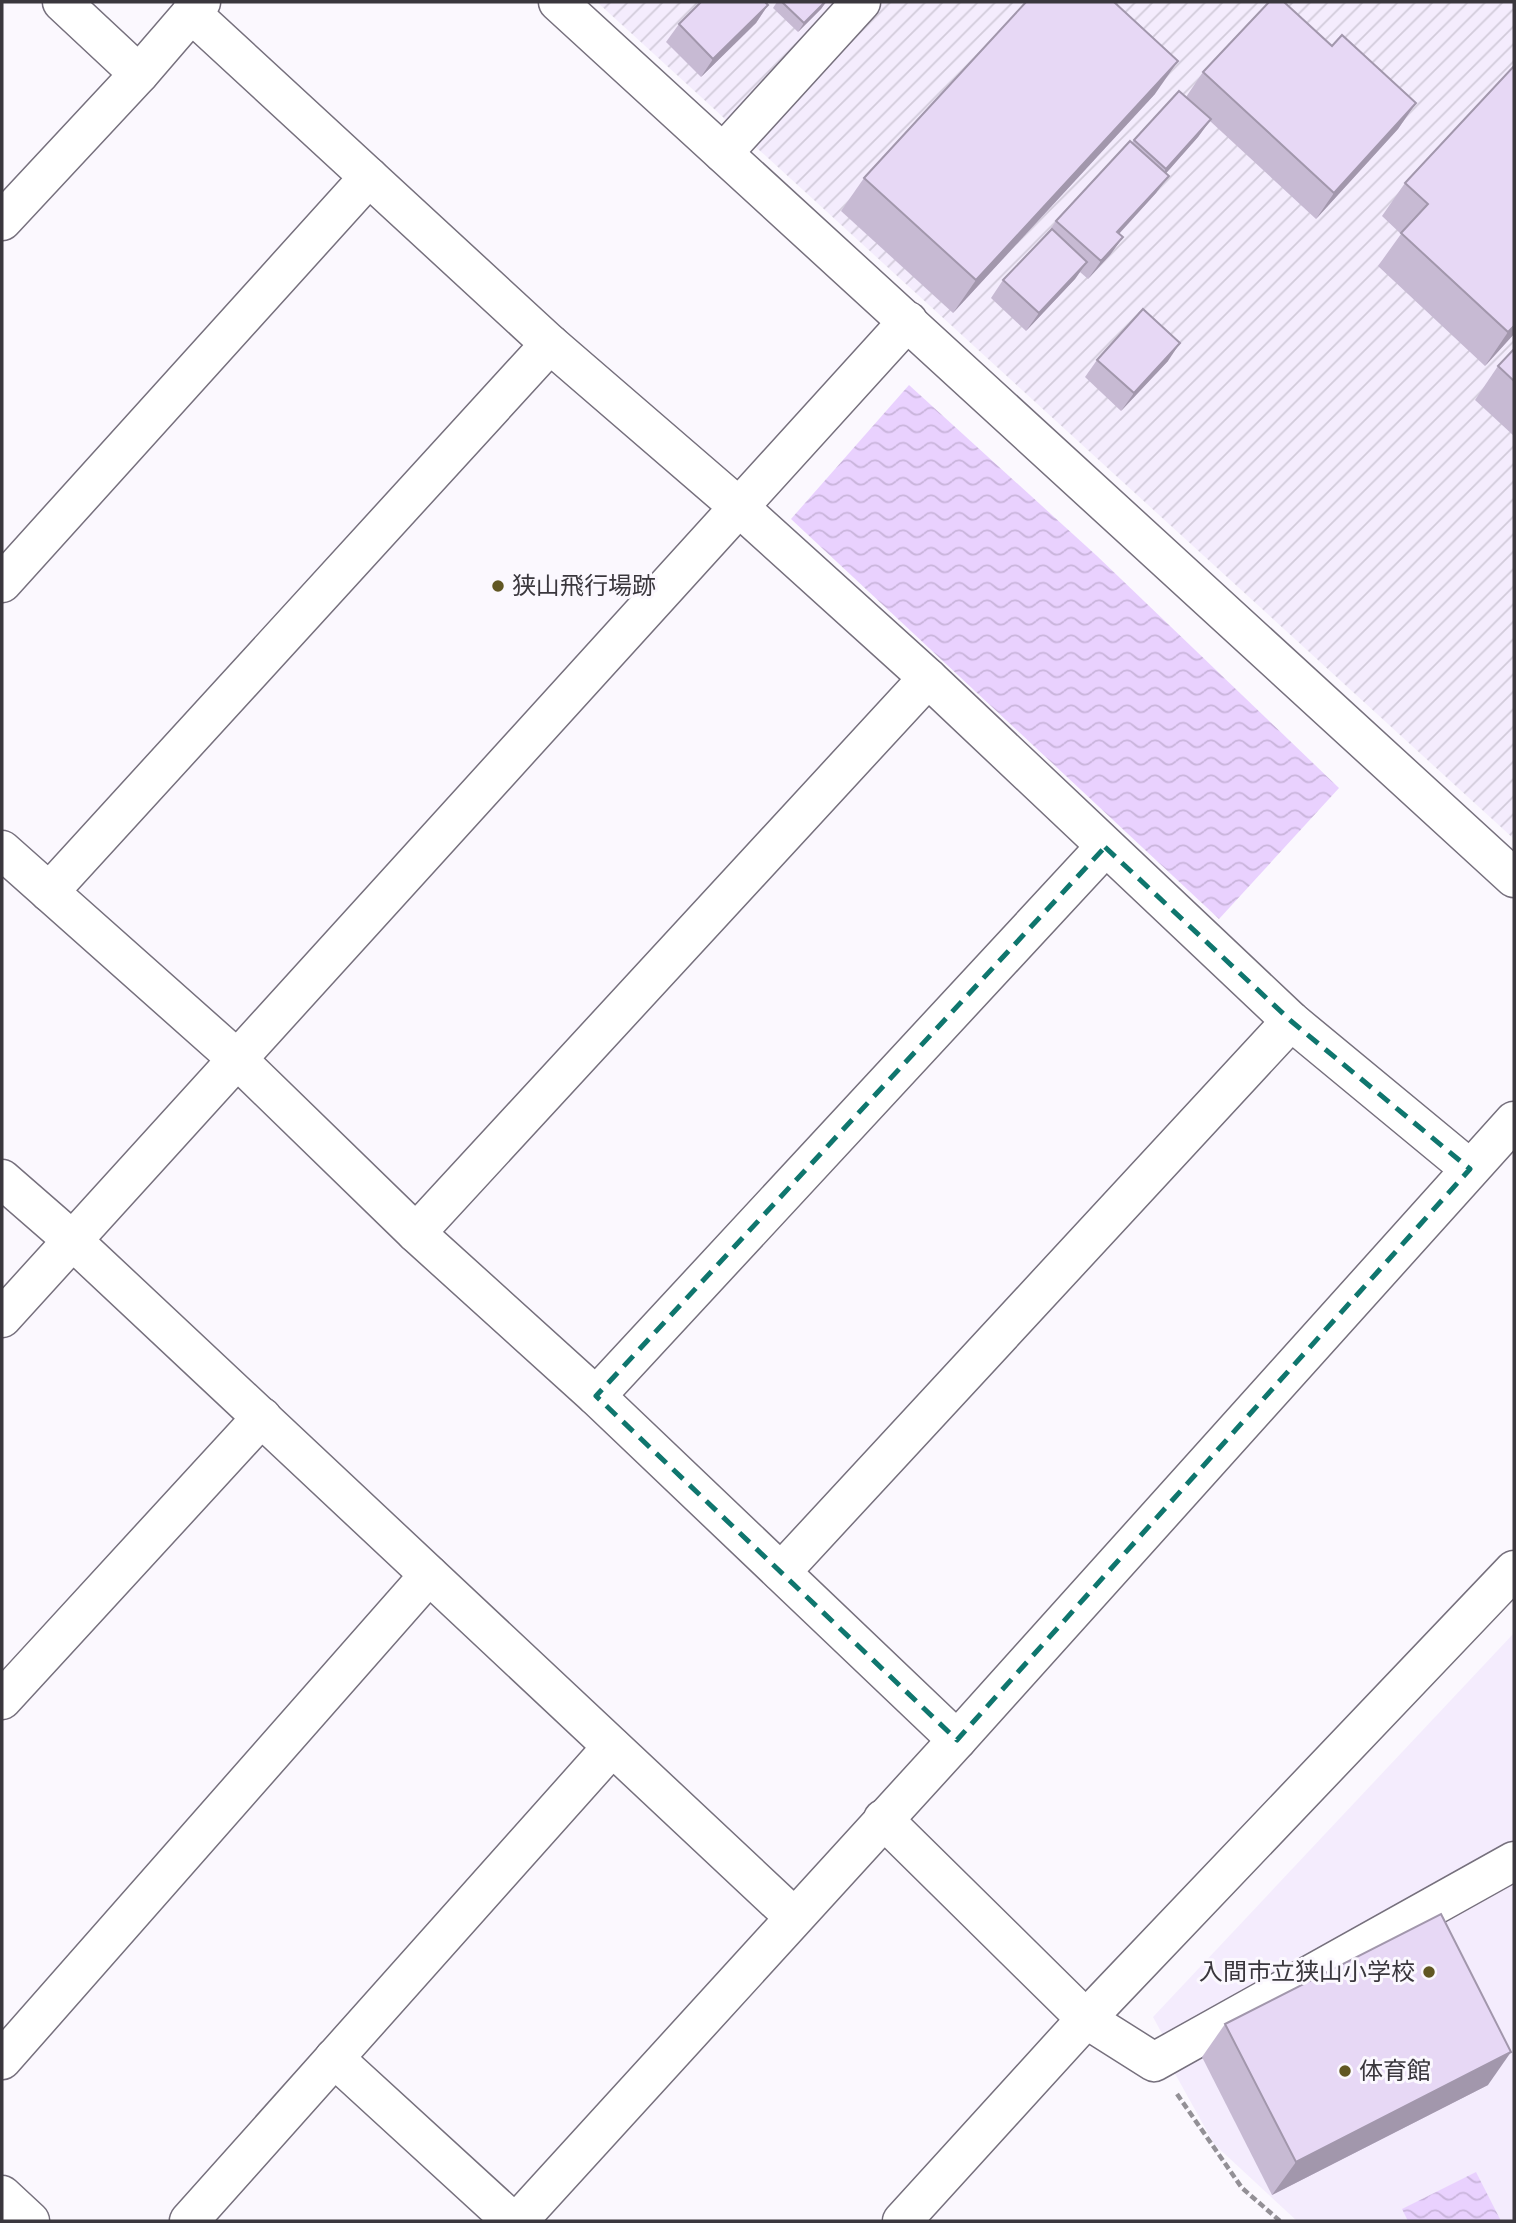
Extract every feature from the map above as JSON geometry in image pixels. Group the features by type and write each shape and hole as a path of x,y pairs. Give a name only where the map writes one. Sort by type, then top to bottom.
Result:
{"street":[{"path":"62,2 139,74"},
{"path":"558,2 1514,878"},
{"path":"723,153 861,2"},
{"path":"2,221 139,74 196,7 369,177 550,344 740,508 928,678 1291,1021 1470,1169"},
{"path":"2,583 369,177"},
{"path":"2,1318 908,321"},
{"path":"49,892 550,344"},
{"path":"416,1233 928,678"},
{"path":"596,1396 1105,846"},
{"path":"2,850 237,1059 416,1233 596,1396 957,1740"},
{"path":"781,1572 1291,1021"},
{"path":"518,2221 957,1740 1514,1121"},
{"path":"2,1179 72,1240 262,1417 794,1917"},
{"path":"2,1700 262,1417"},
{"path":"902,2221 1086,2019 1514,1570"},
{"path":"2,2060 429,1575"},
{"path":"189,2221 612,1747"},
{"path":"883,1819 1086,2019 1154,2062 1514,1861"},
{"path":"334,2059 512,2221"},
{"path":"2,2194 30,2221"}],"path":[{"path":"1154,2062 1242,2188 1280,2221"}],"highlighted area":[{"path":"1105,847 1291,1021 1470,1169 957,1740 596,1396"}],"shaded area":[{"path":"597,2 1514,2 1514,839"},
{"name":"入間市立狭山小学校","path":"1514,1633 1514,1842 1165,2039 1153,2017"},
{"name":"入間市立狭山小学校","path":"1514,1873 1514,2221 1297,2221 1214,2144 1173,2070"}],"water":[{"path":"909,385 1097,556 1339,788 1219,919 791,519"},
{"path":"1476,2172 1501,2221 1408,2221 1402,2209"}],"building":[{"path":"701,2 765,2 768,5 713,59 679,24"},
{"path":"782,2 825,2 804,23"},
{"path":"1026,2 1114,2 1178,61 976,280 864,178"},
{"path":"1269,2 1284,2 1332,46 1342,35 1416,103 1334,193 1203,72"},
{"path":"1514,66 1514,326 1508,332 1401,233 1428,204 1405,183"},
{"path":"1179,91 1211,119 1166,169 1134,140"},
{"path":"1130,141 1169,176 1117,232 1123,237 1101,261 1056,221"},
{"path":"1052,229 1087,262 1039,313 1003,280"},
{"path":"1143,309 1180,343 1134,393 1097,360"},
{"path":"1514,349 1514,381 1498,366"},
{"name":"体育館","path":"1441,1914 1511,2052 1296,2162 1225,2024"}],"place":[{"name":"狭山飛行場跡","path":"498,586"},
{"name":"入間市立狭山小学校","path":"1429,1972"},
{"name":"体育館","path":"1345,2071"}]}
